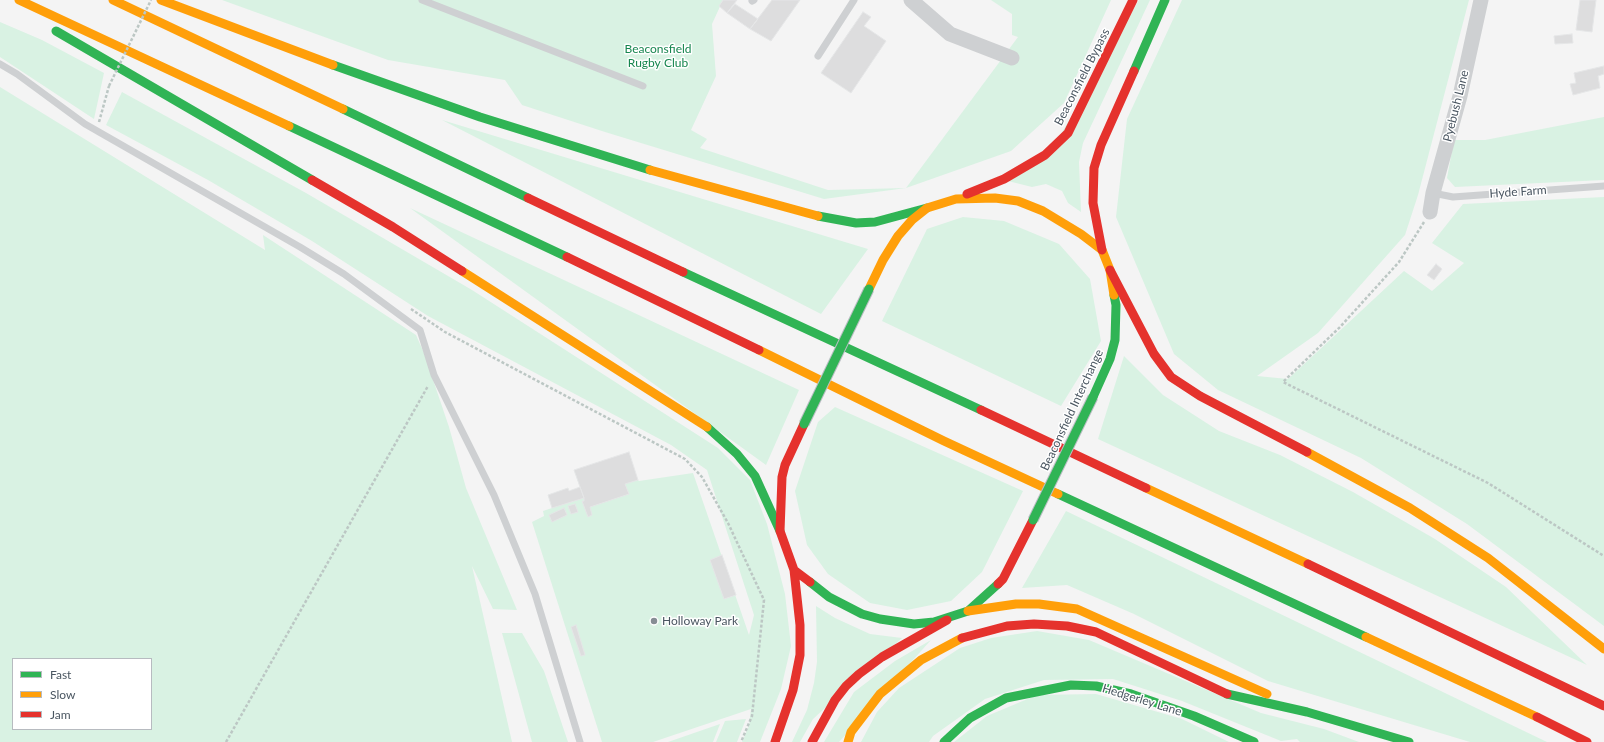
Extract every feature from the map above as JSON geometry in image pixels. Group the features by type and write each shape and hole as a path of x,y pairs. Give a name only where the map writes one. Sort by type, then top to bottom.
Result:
{"main road":[{"path":"113,0 399,135 597,232 1122,477 1604,706"},
{"path":"161,0 292,51 480,117 664,175 808,215 856,223 875,222 956,199 995,198 1018,201 1043,211 1081,234 1102,250"},
{"name":"Beaconsfield Bypass","path":"956,199 1004,179 1045,155 1068,133 1133,0"},
{"path":"1102,250 1094,210 1094,168 1101,145 1165,0"},
{"path":"15,2 37,19"},
{"path":"15,2 146,58 408,183 625,284 944,441 1464,682 1587,742"},
{"path":"50,27 393,227 710,429 737,454 755,476 780,531 794,570 800,625 800,655 793,690 775,742"},
{"path":"780,531 782,477 785,465 883,260 898,236 912,220 927,208"},
{"name":"Beaconsfield Interchange","path":"794,570 829,597 845,606 880,620 914,624 934,622 968,611 1003,579 1110,359 1115,340 1116,305 1110,270 1102,250"},
{"path":"1110,270 1154,354 1171,378 1200,396 1246,418 1410,508 1488,558 1604,649"},
{"path":"968,611 1023,604 1054,605 1077,609 1307,712"},
{"path":"812,742 835,700 846,686 859,674 882,657 958,614"},
{"path":"848,742 851,732 880,694 921,660 958,639 1007,626 1034,624 1067,626 1096,632 1231,696 1307,712 1409,742"},
{"name":"Hedgerley Lane","path":"944,742 970,718 1006,698 1071,685 1096,686 1131,694 1194,716 1254,742"}],"street":[{"path":"912,0 950,34 1012,58"},
{"name":"Pyebush Lane","path":"1430,212 1433,193 1460,96 1481,0"}],"lane":[{"path":"422,0 643,86"},
{"path":"818,56 854,0"},
{"path":"0,64 17,74 85,124 300,247 344,274 420,330 434,375 494,495 535,594 580,742"},
{"name":"Hyde Farm","path":"1433,193 1453,197 1604,186"}],"path":[{"path":"99,125 109,86 151,0"},
{"path":"1430,212 1400,262 1340,327 1283,382 1488,483 1604,556"},
{"path":"406,306 445,332 685,459 702,477 728,523 764,600 752,716 741,742"},
{"path":"226,742 434,375"}],"green space":[{"name":"Beaconsfield Rugby Club","path":"222,0 723,0 712,24 716,76 691,130 707,139 700,148 828,190 906,188 824,199 522,105 505,80 388,60"},
{"path":"991,0 1111,0 1064,103 1011,151 906,188 1018,37 1012,35 1012,14"},
{"path":"1139,0 1150,0 1083,143 1079,162 1081,212 1068,203 1062,191 1046,184 1032,187 1008,181 1047,158"},
{"path":"1182,0 1469,0 1418,195 1405,235 1318,333 1257,376 1288,379 1404,271 1432,291 1464,263 1432,243 1463,204 1604,197 1604,626 1467,524 1361,458 1218,390 1174,354 1116,217 1127,119"},
{"path":"0,22 42,40 104,73 94,119 0,57"},
{"path":"0,87 265,250 263,235 416,335 424,353 449,427 466,488 517,610 493,609 472,566 512,742 0,742"},
{"path":"122,92 306,193 472,290 718,448 750,480 767,524 785,594 791,646 781,689 760,742 742,742 749,726 751,709 653,742 602,742 532,522 544,516 543,511 552,508 548,495 568,488 569,491 580,487 574,470 639,481 693,473 749,635 754,615 707,470 671,445 428,316 312,241 208,180 106,125"},
{"path":"1604,117 1604,180 1455,187 1447,178 1454,140 1485,140"},
{"path":"442,120 868,249 821,314"},
{"path":"410,208 799,390 766,465"},
{"path":"963,217 1004,221 1059,244 1090,279 1101,341 1061,406 882,321 927,229"},
{"path":"1124,356 1163,395 1219,431 1280,455 1353,492 1435,539 1506,587 1587,665 1098,439"},
{"path":"835,407 1023,491 982,572 951,601 907,610 870,603 828,574 807,545 795,491 818,422"},
{"path":"1066,511 1547,742 1470,742 1268,681 1134,614 1067,585 1022,588"},
{"path":"816,606 835,618 870,634 902,638 813,719 800,742 792,742 807,710 814,683 817,662"},
{"path":"1037,631 1089,640 1261,713 1324,729 1359,742 1300,742 1297,739 1281,741 1182,701 1113,679 1044,680 985,699 933,736 929,742 861,742 877,712 899,688 960,648 991,638"},
{"path":"502,633 522,633 544,671 568,742 532,742"},
{"path":"931,640 839,742 824,742 854,692 895,661"},
{"path":"1096,694 1182,719 1229,742 954,742 987,716 1037,695"},
{"path":"746,719 737,742 716,742 725,721"},
{"path":"720,724 713,742 668,742"}],"building":[{"path":"723,0 737,0 727,13 719,6"},
{"path":"772,0 800,0 771,41 750,29"},
{"path":"1580,0 1596,0 1592,32 1576,30"},
{"path":"735,4 758,19 750,29 727,13"},
{"path":"863,12 871,17 864,26 886,41 851,93 821,73"},
{"path":"1572,34 1573,43 1555,44 1554,36"},
{"path":"1604,66 1604,74 1598,76 1600,88 1573,95 1570,84 1576,83 1574,73"},
{"path":"1436,264 1442,269 1434,280 1427,275"},
{"path":"629,452 638,480 625,484 629,494 590,507 592,515 588,517 582,501 584,501 584,498 574,470"},
{"path":"580,487 584,498 552,508 548,495 568,488 569,491"},
{"path":"575,504 578,512 571,514 568,506"},
{"path":"564,508 567,515 552,522 549,515"},
{"path":"722,555 736,595 724,599 710,560"},
{"path":"576,625 585,655 581,656 571,627"}],"traffic: fast":[{"path":"1134,71 1165,0"},
{"path":"56,31 312,180"},
{"path":"333,65 480,117 650,170"},
{"path":"343,109 528,198"},
{"path":"289,126 567,257"},
{"path":"818,216 856,223 875,222 927,208"},
{"path":"683,272 981,410"},
{"path":"804,424 869,289"},
{"path":"1093,397 1110,359 1115,340 1116,305 1114,295"},
{"path":"1033,520 1093,397"},
{"path":"707,427 737,454 755,476 780,531"},
{"path":"1058,494 1366,637"},
{"path":"810,582 829,597 862,614 880,619 914,624 934,622 968,611 998,584"},
{"path":"944,742 970,718 1006,698 1071,685 1096,686 1131,694 1194,716 1254,742"},
{"path":"1227,694 1307,712 1409,742"}],"traffic: slow":[{"path":"19,0 289,126"},
{"path":"113,0 343,109"},
{"path":"161,0 333,65"},
{"path":"650,170 818,216"},
{"path":"869,289 883,260 898,236 912,220 927,208 956,199 995,198 1018,201 1043,211 1081,234 1102,250 1110,270 1114,295"},
{"path":"462,271 707,427"},
{"path":"759,350 944,441 1058,494"},
{"path":"1307,452 1410,508 1488,558 1604,649"},
{"path":"1146,488 1308,564"},
{"path":"968,611 1016,604 1039,604 1077,609 1267,694"},
{"path":"1366,637 1537,717"},
{"path":"848,742 851,732 880,694 921,660 962,638"}],"traffic: jam":[{"path":"967,194 1004,179 1045,155 1068,133 1133,0"},
{"path":"1102,250 1093,203 1094,168 1101,145 1134,71"},
{"path":"312,180 393,227 462,271"},
{"path":"528,198 683,272"},
{"path":"567,257 759,350"},
{"path":"1110,270 1154,354 1171,377 1200,396 1307,452"},
{"path":"981,410 1146,488"},
{"path":"804,424 785,465 782,477 780,531 794,570 810,582"},
{"path":"998,584 1003,579 1033,520"},
{"path":"1308,564 1604,706"},
{"path":"775,742 793,690 800,655 800,625 794,570"},
{"path":"812,742 835,700 846,686 859,674 882,657 947,620"},
{"path":"962,638 1007,626 1034,624 1067,626 1096,632 1227,694"},
{"path":"1537,717 1587,742"}],"place":[{"name":"Holloway Park","path":"654,621"}]}
